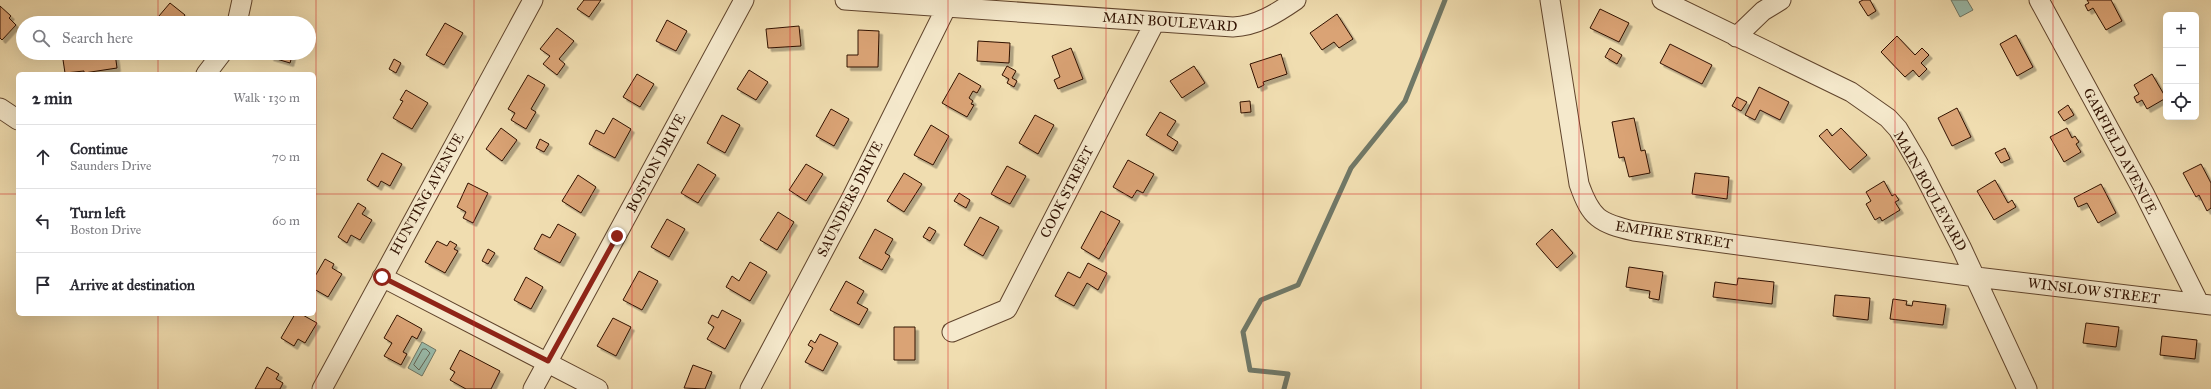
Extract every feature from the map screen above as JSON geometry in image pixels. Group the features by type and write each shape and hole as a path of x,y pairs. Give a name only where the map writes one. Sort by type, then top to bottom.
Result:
{"street":[{"path":"239,16 242,0"},
{"path":"517,0 523,19"},
{"name":"HUNTING AVENUE","path":"322,389 533,0"},
{"name":"BOSTON DRIVE","path":"533,389 744,0"},
{"name":"MAIN BOULEVARD","path":"845,0 947,6 1155,22 1247,26 1284,9 1296,0"},
{"name":"EMPIRE STREET","path":"1550,0 1579,184 1586,204 1595,216 1610,225 1634,231 1976,277"},
{"name":"MAIN BOULEVARD","path":"1662,0 1851,92 1888,118 1898,129 1918,163 1976,277 2027,389"},
{"path":"1736,37 1763,11 1781,0"},
{"name":"GARFIELD AVENUE","path":"2039,0 2205,304"},
{"name":"SAUNDERS DRIVE","path":"750,389 852,197 947,6"},
{"name":"COOK STREET","path":"952,332 1007,309 1155,22"},
{"path":"208,72 217,60"},
{"path":"0,108 16,119"},
{"path":"382,277 548,361 598,389"},
{"name":"WINSLOW STREET","path":"1976,277 2205,304"}],"water":[{"path":"1951,0 1967,0 1973,10 1960,17"},
{"path":"422,342 436,350 422,376 408,368"}],"building":[{"path":"584,0 601,0 589,17 577,9"},
{"path":"1863,0 1870,0 1876,11 1868,16 1859,2"},
{"path":"2087,0 2111,0 2122,21 2106,30 2093,8 2088,11 2085,5 2089,3"},
{"path":"170,3 185,15 184,16 159,16"},
{"path":"0,6 11,16 9,18 16,25 2,40 0,38"},
{"path":"1600,9 1629,23 1619,42 1590,28"},
{"path":"1337,14 1353,39 1339,48 1334,42 1322,50 1310,33"},
{"path":"667,20 687,31 676,51 656,41"},
{"path":"445,23 463,33 444,65 426,55"},
{"path":"799,26 801,46 768,48 766,29"},
{"path":"557,28 574,41 559,59 565,64 557,75 543,64 550,56 540,49"},
{"path":"858,30 879,31 878,67 847,67 847,55 858,55"},
{"path":"2016,35 2033,67 2017,76 2000,44"},
{"path":"1897,36 1915,55 1922,48 1929,55 1921,63 1927,69 1919,77 1913,70 1905,77 1881,52"},
{"path":"978,41 1010,43 1009,63 977,61"},
{"path":"1670,44 1712,65 1702,84 1660,63"},
{"path":"1071,48 1083,79 1058,89 1054,80 1060,77 1052,56"},
{"path":"1610,48 1622,55 1617,64 1605,57"},
{"path":"1281,54 1287,74 1263,82 1264,85 1258,88 1250,64"},
{"path":"394,59 401,63 396,73 389,69"},
{"path":"63,60 116,60 117,68 91,72 65,72"},
{"path":"280,60 291,60 290,63"},
{"path":"1007,66 1016,71 1012,78 1017,81 1014,87 1007,83 1009,79 1002,75"},
{"path":"1194,66 1205,83 1182,98 1170,81"},
{"path":"749,70 768,82 756,100 737,89"},
{"path":"959,73 981,86 977,93 973,91 969,98 973,101 971,104 974,105 967,117 942,103"},
{"path":"637,74 654,84 640,107 623,97"},
{"path":"2152,74 2163,93 2163,100 2147,109 2142,100 2137,103 2134,97 2139,94 2134,85"},
{"path":"528,75 545,85 531,109 536,112 526,129 511,120 515,113 508,109"},
{"path":"1759,87 1789,102 1780,120 1760,110 1755,120 1745,115"},
{"path":"406,90 428,103 412,129 393,118 403,101 400,100"},
{"path":"1737,97 1747,102 1741,111 1732,106"},
{"path":"1250,101 1251,112 1241,113 1240,102"},
{"path":"2068,105 2074,115 2064,121 2058,112"},
{"path":"1957,108 1971,137 1952,146 1938,118"},
{"path":"831,109 849,119 834,146 816,136"},
{"path":"1160,112 1176,121 1167,135 1178,142 1173,151 1146,135"},
{"path":"722,115 740,125 725,153 707,143"},
{"path":"1035,115 1054,125 1038,154 1019,143"},
{"path":"613,118 631,129 615,158 589,144 596,130 604,134"},
{"path":"1634,118 1641,151 1645,150 1650,173 1629,177 1624,157 1619,158 1612,122"},
{"path":"931,125 949,136 933,165 914,155"},
{"path":"501,128 517,140 502,161 486,149"},
{"path":"1841,128 1867,155 1850,170 1819,136 1827,129 1832,136"},
{"path":"2067,128 2072,138 2075,136 2079,142 2076,144 2081,152 2064,162 2050,137"},
{"path":"540,139 549,144 544,152 536,148"},
{"path":"2005,148 2010,159 2001,163 1995,153"},
{"path":"382,153 402,164 390,186 381,181 378,187 367,180"},
{"path":"1128,160 1154,174 1143,193 1137,190 1132,198 1113,187"},
{"path":"698,164 716,175 698,203 681,193"},
{"path":"806,164 823,174 806,201 789,190"},
{"path":"2201,164 2211,183 2211,208 2207,211 2199,195 2196,197 2183,173"},
{"path":"1007,166 1026,176 1010,204 991,194"},
{"path":"904,173 922,184 904,212 887,201"},
{"path":"1695,173 1729,177 1727,199 1692,194"},
{"path":"578,175 596,187 581,213 562,201"},
{"path":"1995,180 2008,203 2012,200 2016,207 1994,220 1977,191"},
{"path":"1884,181 1892,196 1895,194 1899,200 1895,202 1900,210 1882,221 1880,217 1875,220 1866,204 1871,201 1866,192"},
{"path":"468,183 488,193 473,223 463,218 466,212 457,207"},
{"path":"2101,184 2116,213 2098,223 2087,203 2078,207 2074,198"},
{"path":"959,193 970,200 966,208 954,201"},
{"path":"358,203 366,208 362,214 372,220 360,240 351,235 347,243 338,237"},
{"path":"1101,211 1120,221 1099,259 1081,248"},
{"path":"778,212 794,222 777,250 760,240"},
{"path":"980,217 999,227 983,256 964,245"},
{"path":"667,219 685,229 669,257 651,247"},
{"path":"558,224 576,234 560,263 534,249 542,234 550,238"},
{"path":"929,227 936,231 930,241 923,237"},
{"path":"875,229 893,239 885,253 890,256 882,270 859,258"},
{"path":"1552,229 1573,253 1557,268 1536,244"},
{"path":"437,241 447,246 450,241 457,245 454,249 458,251 445,273 425,262"},
{"path":"488,249 495,253 488,264 482,261"},
{"path":"325,259 334,264 332,268 342,274 328,297 316,290 316,275"},
{"path":"750,262 767,272 750,301 726,287 732,276 739,281"},
{"path":"1088,263 1107,273 1098,290 1087,283 1074,306 1055,296 1068,272 1080,278"},
{"path":"1629,267 1663,272 1659,300 1649,298 1650,291 1626,287"},
{"path":"639,271 658,281 642,310 623,300"},
{"path":"526,277 543,287 531,309 514,300"},
{"path":"1738,278 1774,282 1772,304 1713,297 1715,282 1737,285"},
{"path":"846,281 864,291 857,303 868,309 859,325 830,310"},
{"path":"1835,295 1870,298 1868,320 1833,316"},
{"path":"1893,299 1907,301 1906,305 1912,306 1913,301 1946,305 1943,325 1890,319"},
{"path":"722,310 741,320 725,349 707,339 714,327 708,323 712,315 718,318"},
{"path":"397,315 422,329 417,339 412,336 403,352 407,354 401,365 384,356 392,343 384,338"},
{"path":"294,316 305,316 317,323 305,343 298,339 294,346 281,338"},
{"path":"613,318 631,327 616,356 597,346"},
{"path":"2086,323 2119,327 2116,347 2083,343"},
{"path":"894,327 915,327 915,360 894,360"},
{"path":"820,334 838,343 823,371 805,362 813,348 808,345 811,340 815,343"},
{"path":"2162,336 2197,340 2195,359 2160,355"},
{"path":"460,350 500,371 491,389 466,389 450,380 455,372 450,369"},
{"path":"693,365 712,372 705,389 684,388"},
{"path":"267,367 279,374 276,379 283,383 280,389 255,389"}],"waterway":[{"path":"1284,389 1288,374 1250,370 1243,332 1261,300 1298,285 1351,168 1405,101 1445,0"}],"route":[{"path":"382,277 548,361 617,236"}]}
